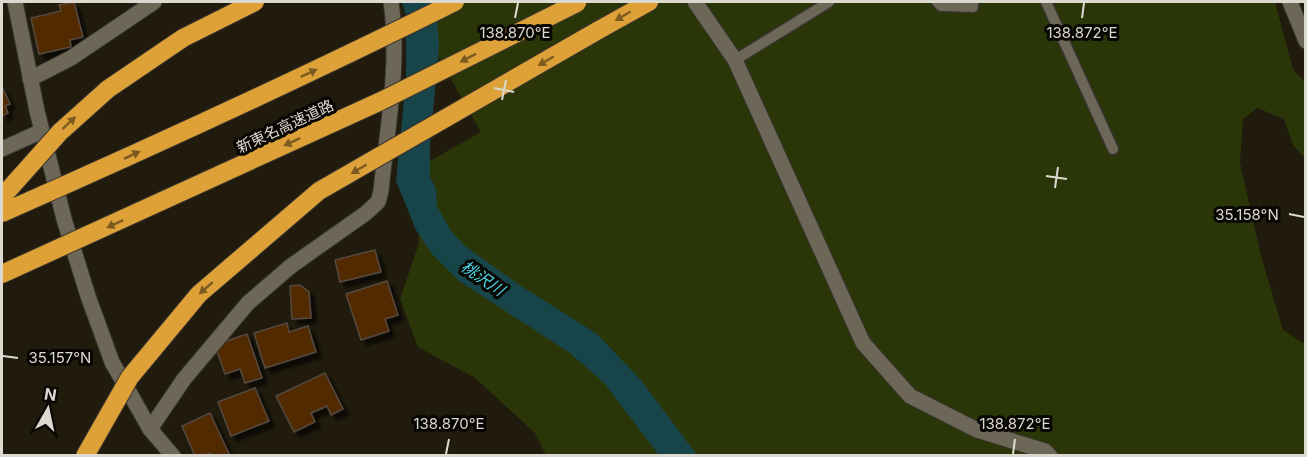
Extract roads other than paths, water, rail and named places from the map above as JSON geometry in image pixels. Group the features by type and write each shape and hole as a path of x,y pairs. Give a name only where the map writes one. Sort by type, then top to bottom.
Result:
{"highway":[{"path":"2,197 60,132 108,89 183,38 255,2"},
{"path":"2,213 366,46 455,2"},
{"name":"新東名高速道路","path":"2,274 381,101 578,2"},
{"path":"86,456 130,377 199,294 319,191 649,2"}],"street":[{"path":"15,2 30,79 64,219 100,329 112,362 150,429 173,456"},
{"path":"30,79 71,58 154,2"},
{"path":"150,429 184,379 248,303 291,266 378,202 394,61 395,27 391,2"},
{"path":"695,2 735,60 863,343 910,396 977,430 1045,451 1050,456"},
{"path":"1290,2 1305,41"},
{"path":"2,149 42,131"}],"lane":[{"path":"735,60 829,2"},
{"path":"937,2 941,6 973,7 973,2"},
{"path":"1046,2 1113,149"}],"water":[{"name":"桃沢川","path":"402,2 435,2 436,4 439,47 430,144 430,177 436,188 437,206 451,231 464,245 518,284 597,334 640,379 697,455 659,455 604,383 570,353 459,281 432,254 416,230 396,181 406,80 406,16"}]}
